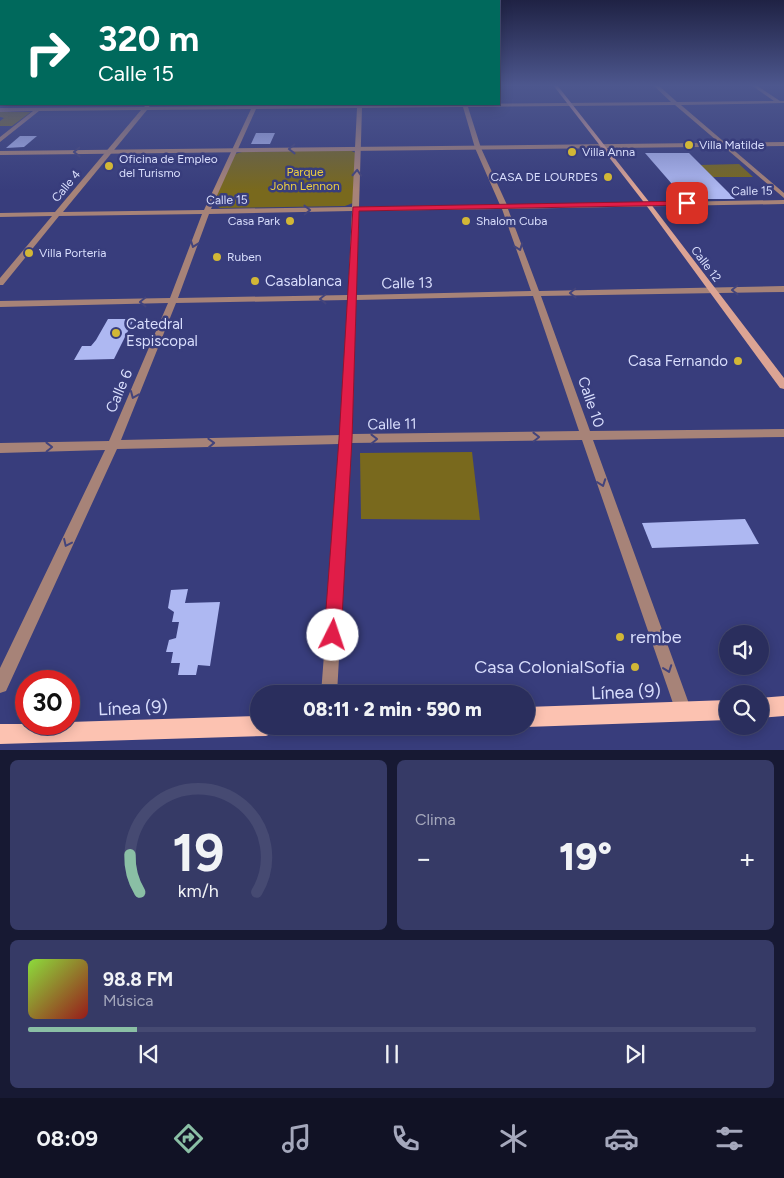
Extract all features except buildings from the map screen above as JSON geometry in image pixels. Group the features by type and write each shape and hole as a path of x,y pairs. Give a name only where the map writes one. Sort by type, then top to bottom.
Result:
{"main road":[{"name":"Calle 12","path":"583,120 784,385"},
{"path":"769,707 784,706"},
{"name":"Línea (9)","path":"535,718 719,710"},
{"name":"Línea (9)","path":"0,734 250,726"}],"street":[{"path":"0,140 25,120"},
{"name":"Calle 4","path":"0,283 136,120"},
{"name":"Calle 6","path":"0,685 113,445 173,301 206,212 248,120"},
{"path":"330,685 346,439 359,120"},
{"name":"Calle 10","path":"470,120 478,148 504,206 536,294 585,437 684,712"},
{"path":"696,120 784,196"},
{"path":"0,153 784,144"},
{"name":"Calle 15","path":"0,215 784,202"},
{"name":"Calle 13","path":"0,304 784,289"},
{"name":"Calle 11","path":"0,448 346,439 784,433"}],"green space":[{"name":"Parque John Lennon","path":"349,150 356,153 353,203 345,206 220,208 213,204 235,154 242,152"},
{"path":"739,164 753,177 713,177 700,165"},
{"path":"472,452 480,520 361,519 360,453"}],"shaded area":[{"path":"20,120 12,126 0,126 0,121"}],"place":[{"name":"Villa Matilde","path":"689,145"},
{"name":"Villa Anna","path":"572,152"},
{"name":"Oficina de Empleo del Turismo","path":"109,166"},
{"name":"CASA DE LOURDES","path":"608,177"},
{"name":"Casa Park","path":"290,221"},
{"name":"Shalom Cuba","path":"466,221"},
{"name":"Villa Porteria","path":"29,253"},
{"name":"Ruben","path":"217,257"},
{"name":"Casablanca","path":"255,281"},
{"name":"Catedral Espiscopal","path":"116,333"},
{"name":"Casa Fernando","path":"738,361"},
{"name":"rembe","path":"620,637"},
{"name":"Casa ColonialSofia","path":"635,667"}],"route":[{"path":"333,635 346,439 355,209 687,203"}]}
